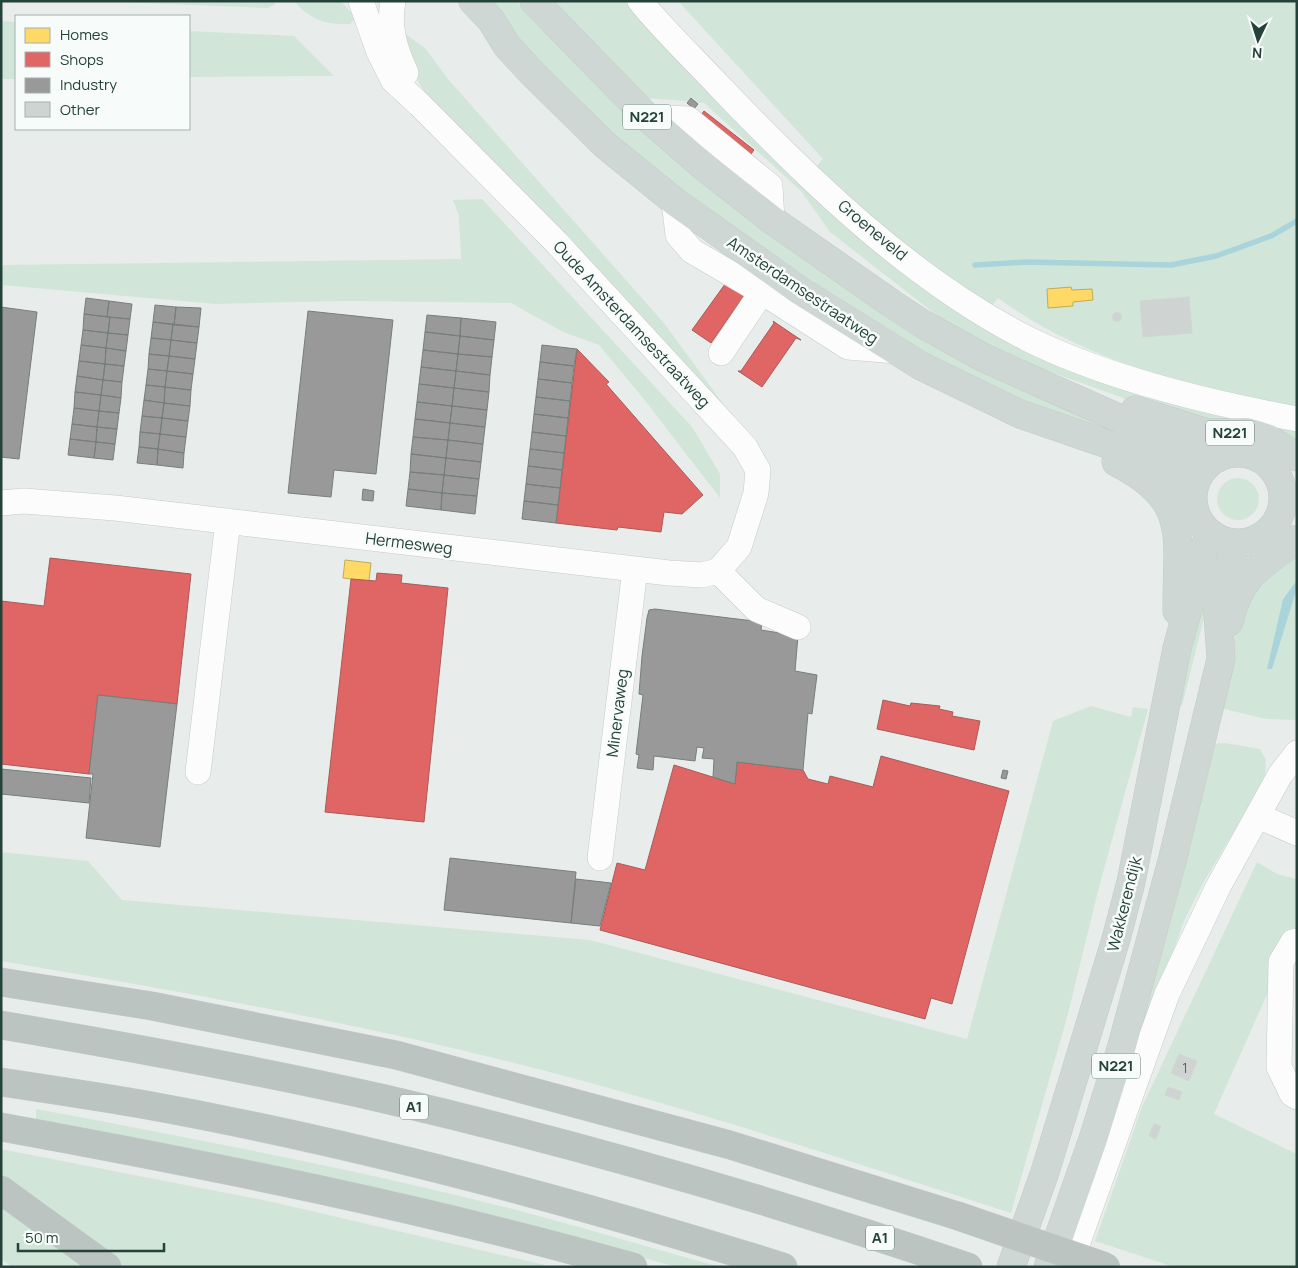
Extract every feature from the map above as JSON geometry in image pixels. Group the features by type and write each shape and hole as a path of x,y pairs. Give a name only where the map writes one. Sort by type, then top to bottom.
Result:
{"highway":[{"path":"1,982 152,1006 396,1055 730,1145 958,1216 1106,1267"},
{"name":"A1","path":"1,1025 150,1050 385,1099 598,1154 798,1212 968,1267"},
{"path":"1,1082 142,1104 371,1153 578,1205 783,1267"},
{"path":"1,1127 310,1186 535,1240 634,1267"},
{"path":"1,1190 107,1267"}],"main road":[{"name":"Amsterdamsestraatweg","path":"473,1 491,20 507,46 565,107 605,145 674,201 807,295 896,352 929,370 1020,414 1142,456 1167,469 1193,489"},
{"name":"N221","path":"534,1 647,117 702,166 772,220 923,324 984,358 1042,382 1150,432 1198,457 1216,459 1231,454 1255,457 1288,480 1282,494 1289,508 1264,535 1256,540 1236,543 1230,559 1218,601 1221,659"},
{"name":"N221","path":"1042,382 1192,429 1218,434 1233,432 1257,435 1269,439 1297,457"},
{"name":"N221","path":"1020,414 1135,472 1162,494 1174,521 1178,547 1177,648"},
{"name":"N221","path":"1193,489 1199,475 1216,459"},
{"path":"1193,489 1195,512 1200,524 1209,533 1222,540 1236,543"},
{"name":"Wakkerendijk","path":"1011,1267 1048,1163 1118,930 1137,854 1177,648 1209,533"},
{"name":"N221","path":"1048,1267 1093,1139 1121,1049 1172,861 1238,591 1260,566 1297,539"}],"street":[{"name":"Oude Amsterdamsestraatweg","path":"361,1 379,52 393,80 420,104 556,242 744,447 758,470 756,493 739,547 718,570"},
{"name":"Oude Amsterdamsestraatweg","path":"393,1 391,25 395,49 420,104"},
{"name":"Groeneveld","path":"640,1 785,154 864,225 950,293 1029,339 1093,365 1157,387 1297,419"},
{"path":"674,201 678,235 687,246 848,347 896,352"},
{"path":"721,352 762,292"},
{"name":"Hermesweg","path":"1,503 24,501 115,508 635,569 702,575 718,570"},
{"path":"198,772 228,521"},
{"name":"Minervaweg","path":"600,858 635,569"},
{"path":"718,570 756,609 798,627"},
{"path":"1069,1267 1167,994 1218,887 1293,757"},
{"path":"1258,816 1296,830"},
{"path":"1297,941 1294,942 1281,962 1279,1067 1292,1094 1297,1097"}],"green space":[{"path":"92,1 276,1 274,5 268,8"},
{"path":"294,1 340,1 356,17 350,24 333,24 312,17"},
{"path":"490,1 516,1 618,106 808,257 1127,428 1122,441 1027,405 884,333 676,189 616,137 509,33"},
{"path":"552,1 624,1 697,77 981,324 1297,423 1297,445 1162,412 1037,367 961,334 830,232 801,191 704,103 699,103 692,97 687,101 643,98"},
{"path":"678,1 1297,1 1297,406 1179,381 1141,369 1066,339 1031,320 998,298 989,309 930,266 813,170 823,159"},
{"path":"1,21 15,22 15,79 1,79"},
{"path":"400,30 425,48 448,79 664,323 730,413 431,104 419,83"},
{"path":"190,31 294,36 334,76 190,77"},
{"path":"482,199 693,428 720,474 720,498 643,398 599,345 563,332 511,303 348,301 215,304 1,285 1,265 461,259 459,216 453,200"},
{"path":"1242,478 1250,481 1256,487 1259,499 1256,511 1250,517 1234,520 1226,517 1220,511 1217,495 1220,487 1226,481"},
{"path":"1297,550 1297,580 1283,599 1280,615 1297,588 1297,720 1266,719 1216,707 1244,599"},
{"path":"1204,570 1215,574 1182,706 1175,704"},
{"path":"1091,706 1131,717 1133,707 1148,709 1098,891 1068,1014 1011,1213 699,1114 510,1062 320,1019 1,961 1,852 88,861 122,900 590,940 967,1039 1053,721"},
{"path":"1225,743 1260,749 1266,760 1265,779 1202,885 1184,921 1123,1093 1144,983 1168,931 1192,840 1208,744"},
{"path":"1257,862 1277,874 1297,879 1297,927 1214,1114 1297,1154 1297,1267 1174,1267 1095,1241 1142,1107"},
{"path":"36,1109 216,1143 454,1194 720,1267 677,1267 507,1221 36,1121"},
{"path":"1,1149 268,1201 545,1265 540,1267 120,1267 1,1180"},
{"path":"1,1207 85,1267 12,1267 1,1259"}],"water":[{"path":"1297,580 1297,588 1272,669 1267,669 1283,599"}],"building: Homes":[{"path":"1071,287 1072,290 1092,289 1093,300 1073,302 1073,306 1048,308 1047,289"},
{"path":"345,560 371,563 369,581 343,578"}],"building: Shops":[{"path":"704,111 754,150 736,174 686,135"},
{"path":"728,280 746,293 711,343 692,330"},
{"path":"773,321 801,340 796,338 762,387 738,371 741,371 774,323"},
{"path":"577,349 609,382 606,384 703,495 682,514 664,512 661,532 618,527 617,530 556,523"},
{"path":"50,558 191,574 177,704 98,695 89,774 1,764 1,601 44,606"},
{"path":"377,573 402,575 401,583 448,588 424,822 325,812 351,579 376,581"},
{"path":"883,700 910,706 911,703 940,706 939,709 953,712 952,716 980,721 974,750 877,729"},
{"path":"881,756 1009,791 952,1004 931,998 925,1019 600,930 617,863 645,870 674,765 735,784 737,762 803,770 808,779 828,784 830,776 873,787"}],"building: Industry":[{"path":"691,98 698,104 694,109 687,103"},
{"path":"86,298 109,301 107,317 84,314"},
{"path":"109,301 132,304 130,319 107,317"},
{"path":"155,305 176,307 174,325 153,322"},
{"path":"1,307 37,312 19,459 1,457"},
{"path":"176,307 201,308 199,327 174,325"},
{"path":"308,311 393,320 376,474 334,470 331,497 288,493"},
{"path":"84,314 110,317 108,333 83,330"},
{"path":"427,315 461,318 460,336 425,332"},
{"path":"110,317 130,319 128,335 108,333"},
{"path":"461,318 496,322 494,340 460,336"},
{"path":"153,322 173,324 171,340 151,338"},
{"path":"173,324 199,327 197,343 171,340"},
{"path":"83,330 108,333 106,348 81,345"},
{"path":"425,332 460,336 458,354 423,350"},
{"path":"108,333 128,335 126,351 106,348"},
{"path":"460,336 494,340 492,357 458,354"},
{"path":"151,338 171,340 169,356 149,354"},
{"path":"171,340 197,343 195,359 169,356"},
{"path":"81,345 106,348 105,364 79,361"},
{"path":"542,345 577,349 574,366 540,362"},
{"path":"106,348 126,351 124,366 105,364"},
{"path":"423,350 458,354 456,371 421,367"},
{"path":"149,354 169,356 167,371 148,369"},
{"path":"458,354 492,357 490,375 456,371"},
{"path":"169,356 195,359 193,374 167,371"},
{"path":"79,361 105,364 103,380 77,376"},
{"path":"540,362 574,366 572,383 538,379"},
{"path":"105,364 124,366 122,382 103,380"},
{"path":"421,367 456,371 454,388 419,384"},
{"path":"148,369 167,371 165,387 146,385"},
{"path":"167,371 193,374 191,390 165,387"},
{"path":"456,371 490,375 489,392 454,388"},
{"path":"77,376 103,380 101,395 75,392"},
{"path":"538,379 572,383 570,401 536,397"},
{"path":"103,380 122,382 121,398 101,395"},
{"path":"419,384 454,388 452,406 417,402"},
{"path":"146,385 165,387 164,403 144,400"},
{"path":"165,387 191,390 190,406 164,403"},
{"path":"454,388 489,392 487,410 452,406"},
{"path":"75,392 101,395 99,411 74,408"},
{"path":"101,395 121,398 119,413 99,411"},
{"path":"536,397 570,401 568,418 534,414"},
{"path":"144,400 164,403 162,418 142,416"},
{"path":"417,402 452,406 450,423 415,419"},
{"path":"164,403 190,406 188,421 162,418"},
{"path":"452,406 487,410 485,427 450,423"},
{"path":"74,408 99,411 97,427 72,424"},
{"path":"99,411 119,413 117,429 97,427"},
{"path":"534,414 568,418 566,436 532,432"},
{"path":"142,416 162,418 160,434 140,432"},
{"path":"162,418 188,421 186,437 160,434"},
{"path":"415,419 450,423 448,440 413,437"},
{"path":"450,423 485,427 483,444 448,440"},
{"path":"72,424 97,427 96,442 70,439"},
{"path":"97,427 117,429 115,444 96,442"},
{"path":"140,432 160,434 158,449 139,447"},
{"path":"532,432 566,436 564,453 530,449"},
{"path":"160,434 186,437 184,453 158,449"},
{"path":"413,437 448,440 446,458 411,454"},
{"path":"70,439 96,442 94,458 68,455"},
{"path":"448,440 483,444 481,462 446,458"},
{"path":"96,442 115,444 113,460 94,458"},
{"path":"139,447 158,449 157,465 137,463"},
{"path":"158,449 184,453 183,468 157,465"},
{"path":"530,449 564,453 562,470 528,466"},
{"path":"411,454 446,458 444,475 410,472"},
{"path":"446,458 481,462 479,479 444,475"},
{"path":"528,466 562,470 560,488 526,484"},
{"path":"410,472 444,475 442,493 408,489"},
{"path":"444,475 479,479 477,496 442,493"},
{"path":"526,484 560,488 558,505 524,501"},
{"path":"363,489 374,491 373,501 362,500"},
{"path":"408,489 442,493 441,510 406,506"},
{"path":"442,493 477,496 475,514 441,510"},
{"path":"524,501 558,505 556,523 522,519"},
{"path":"655,609 762,622 761,630 798,636 795,671 817,675 812,714 808,713 803,770 737,762 735,784 713,777 714,759 702,758 704,748 697,747 695,761 654,756 653,770 637,768 639,755 636,754 643,695 639,694 642,656 649,610"},
{"path":"98,695 177,704 160,847 86,838 93,774 89,774"},
{"path":"1,769 91,778 89,803 1,794"},
{"path":"1003,770 1008,771 1006,779 1001,778"},
{"path":"450,858 576,872 571,923 444,910"},
{"path":"576,879 611,883 600,926 571,923"}],"building: Other":[{"path":"1189,297 1192,333 1143,337 1140,301"},
{"path":"1117,313 1121,317 1117,321 1113,317"},
{"path":"1179,1054 1197,1061 1189,1081 1171,1073"},
{"path":"1168,1087 1182,1092 1179,1100 1165,1095"},
{"path":"1154,1124 1161,1126 1156,1139 1149,1136"}],"waterway":[{"path":"975,265 1025,262 1171,265 1216,256 1271,236 1297,221"}]}
